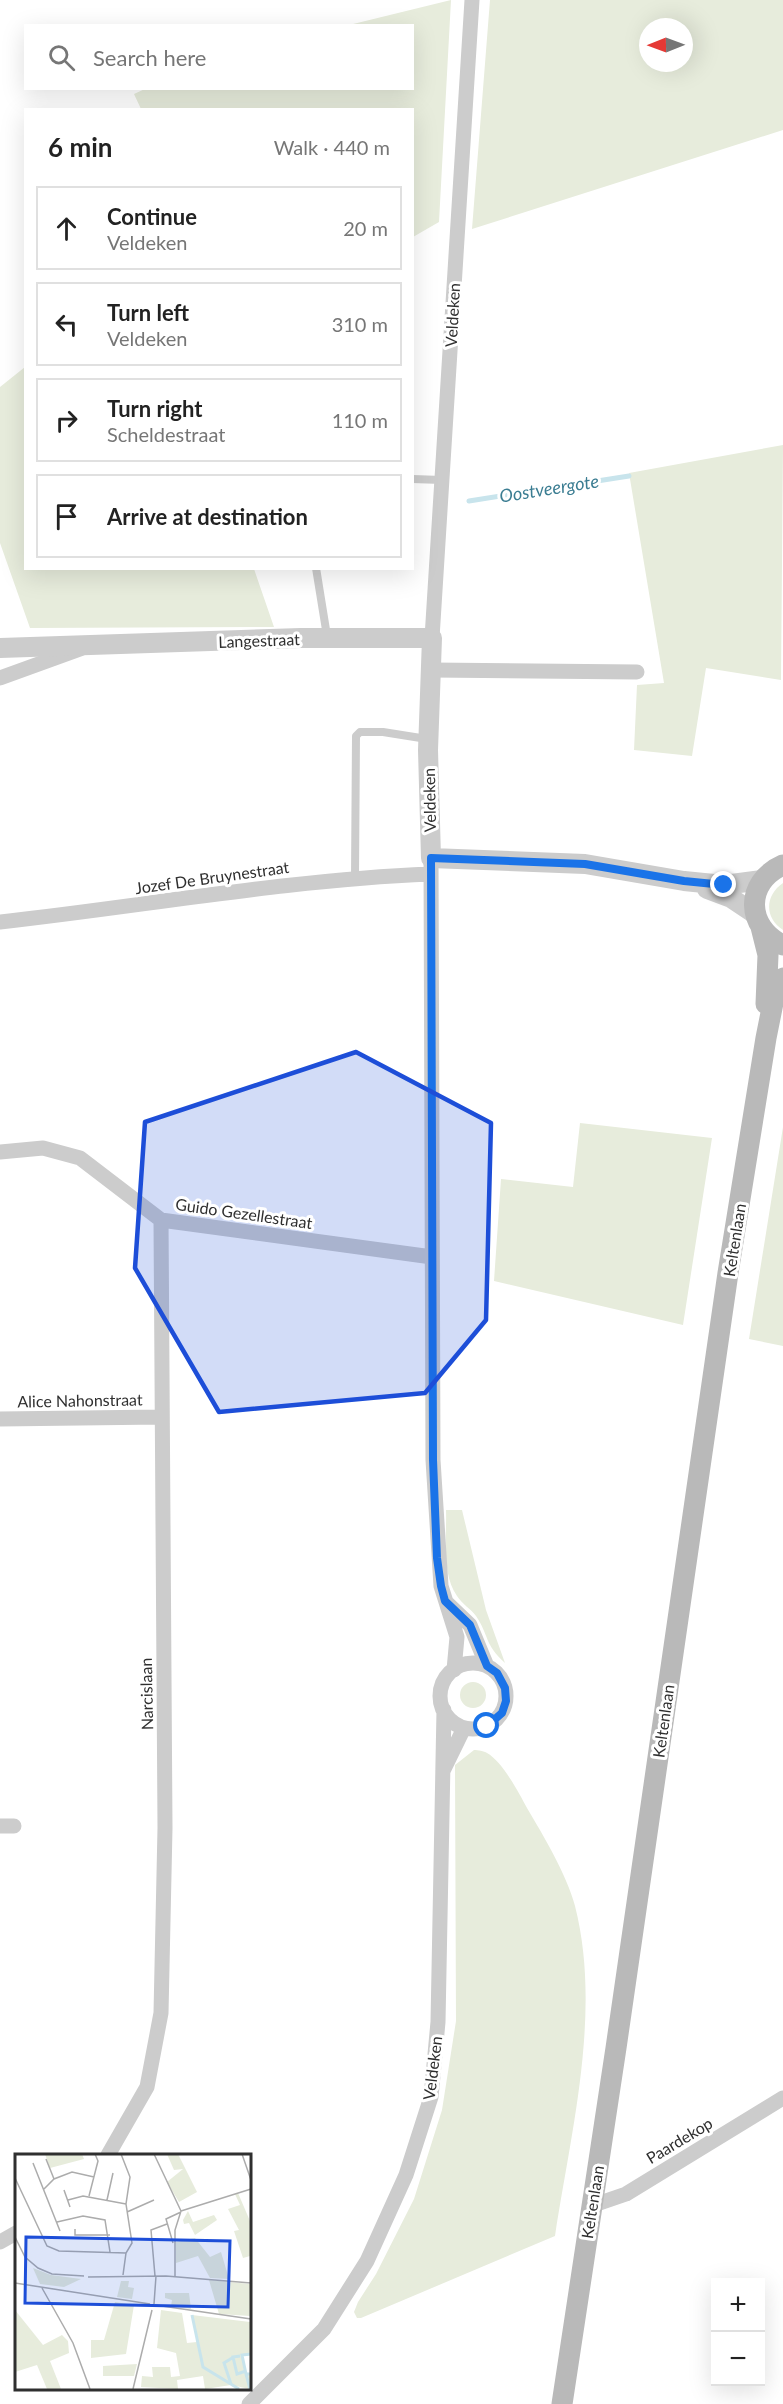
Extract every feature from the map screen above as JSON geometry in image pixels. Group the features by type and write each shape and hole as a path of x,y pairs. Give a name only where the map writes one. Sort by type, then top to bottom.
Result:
{"main road":[{"name":"Keltenlaan","path":"766,1038 768,955 754,899 776,866"},
{"path":"758,921 773,940 783,945"},
{"name":"Keltenlaan","path":"562,2404 728,1273 766,1038 776,988 783,978"}],"street":[{"name":"Veldeken","path":"249,2404 324,2329 367,2261 406,2175 430,2097 438,2022 444,1710 441,1699 442,1686 454,1670 457,1637 441,1586 437,1558 433,1460 429,739 432,638 472,0"},
{"name":"Langestraat","path":"0,648 328,638 432,638"},
{"name":"Langestraat","path":"0,678 85,647"},
{"path":"431,670 637,672"},
{"path":"430,866 585,864 684,881 724,885 776,866"},
{"name":"Jozef De Bruynestraat","path":"0,922 430,866"},
{"path":"684,881 731,898 758,921"},
{"name":"Guido Gezellestraat","path":"0,1152 43,1148 80,1158 161,1220 432,1257"},
{"name":"Narcislaan","path":"109,2154 147,2087 161,2013 165,1828 161,1220"},
{"name":"Alice Nahonstraat","path":"0,1419 161,1417"},
{"path":"445,1601 470,1625 487,1666"},
{"path":"444,1710 453,1722 464,1728 472,1729 487,1726 498,1718 506,1701 503,1681 487,1666 467,1664 454,1670"},
{"name":"Veldeken","path":"441,1776 464,1728"},
{"name":"Paardekop","path":"591,2206 626,2194 783,2098"},
{"path":"0,2242 15,2234"}],"lane":[{"path":"414,479 442,480"},
{"path":"316,570 328,638"},
{"path":"355,877 356,736 360,732 382,732 429,739"}],"highlighted area":[{"path":"356,1052 491,1123 486,1320 425,1393 219,1412 135,1268 145,1122"}],"green space":[{"path":"451,0 439,222 414,236 414,108 141,108 134,94 143,90 414,90 414,24 353,24"},
{"path":"490,0 783,0 783,130 472,229"},
{"path":"24,368 24,570 254,570 274,627 30,628 0,543 0,387"},
{"path":"783,445 781,680 706,668 692,756 634,750 637,685 664,683 629,473"},
{"path":"783,883 783,930 772,919 769,906 773,894"},
{"path":"580,1123 712,1138 683,1325 494,1281 501,1179 573,1187"},
{"path":"783,1127 783,1346 749,1339"},
{"path":"446,1510 462,1510 486,1610 505,1663 490,1645 476,1616 459,1599 452,1587 447,1566"},
{"path":"473,1682 482,1686 486,1695 482,1704 473,1708 464,1704 460,1695 464,1686"},
{"path":"474,1750 493,1757 504,1770 561,1868 575,1906 583,1946 586,1988 581,2071 555,2236 357,2318 354,2312 358,2302 376,2274 414,2199 442,2110 456,2021 455,1765"}],"waterway":[{"name":"Oostveergote","path":"469,501 629,476"}],"route":[{"path":"487,1726 498,1718 504,1708 506,1701 503,1681 487,1666 470,1625 445,1601 437,1558 433,1460 431,858 585,864 684,881 724,885"}]}
